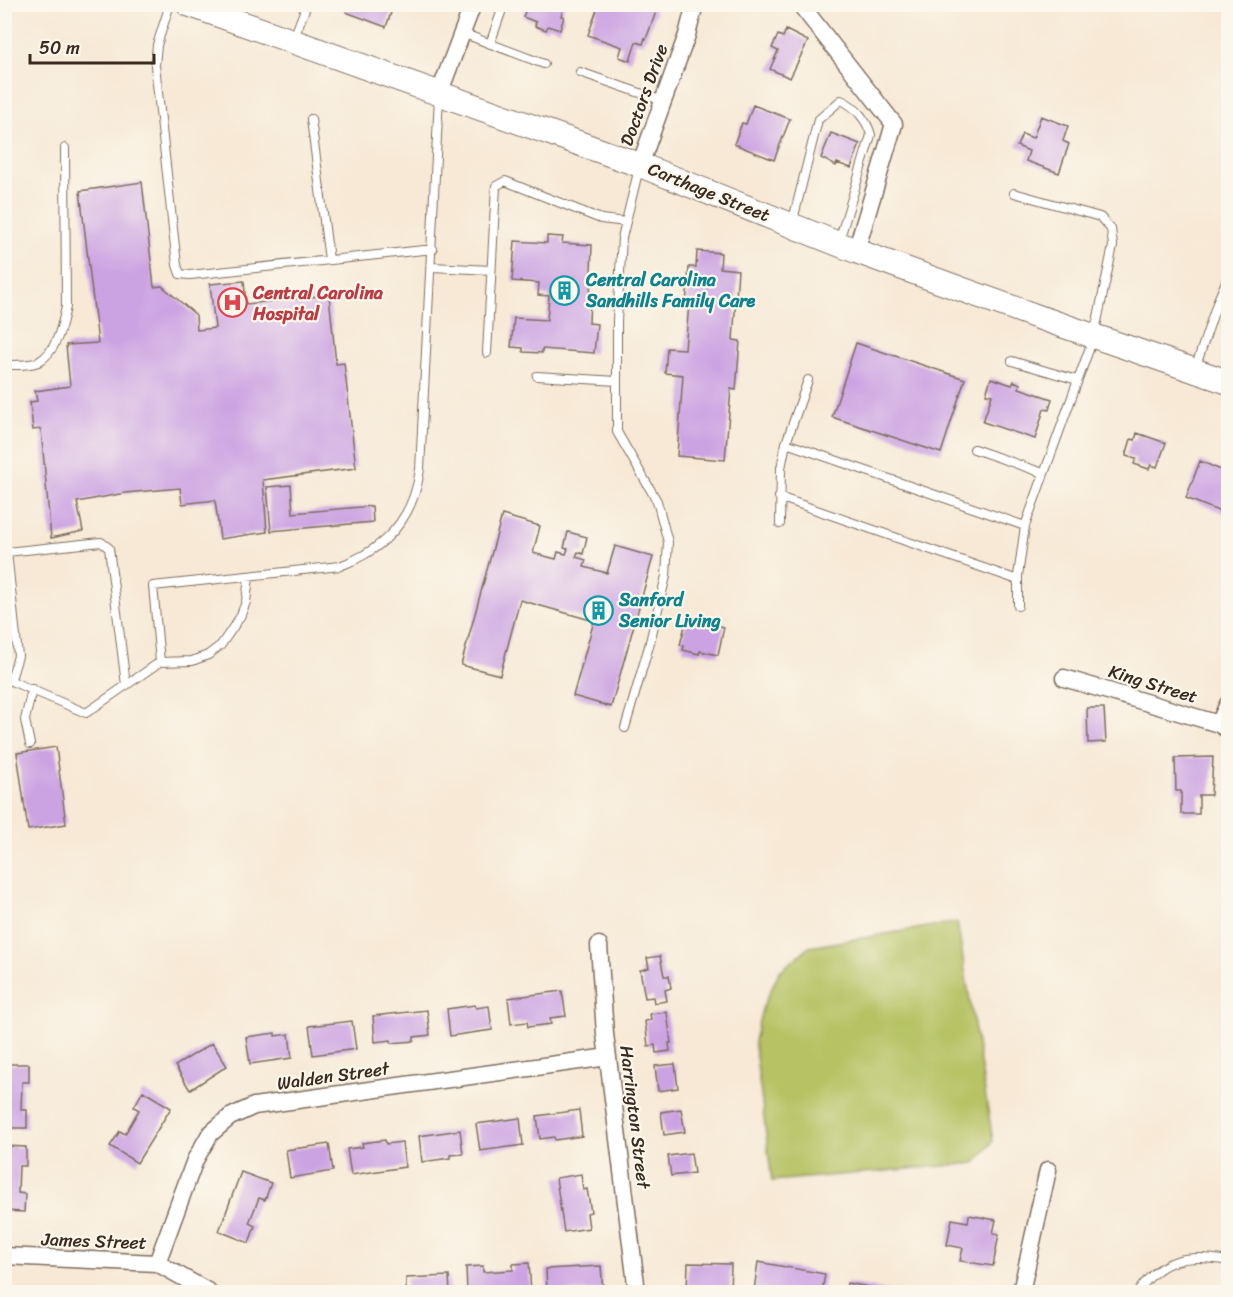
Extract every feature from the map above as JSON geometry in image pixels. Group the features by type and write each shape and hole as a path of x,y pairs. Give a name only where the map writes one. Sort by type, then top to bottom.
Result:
{"main road":[{"name":"Carthage Street","path":"188,4 640,165 847,248 1228,382"}],"street":[{"path":"439,94 473,4"},
{"name":"Doctors Drive","path":"640,165 687,35 695,4"},
{"path":"800,4 894,124 847,248"},
{"name":"King Street","path":"1064,678 1224,727"},
{"path":"1224,727 1228,704"},
{"name":"Harrington Street","path":"599,945 605,1034 637,1293"},
{"name":"Walden Street","path":"156,1263 195,1160 210,1134 230,1117 255,1106 608,1057"},
{"path":"1021,1293 1048,1170"},
{"name":"James Street","path":"4,1256 156,1263 209,1293"}],"lane":[{"path":"170,4 157,45 155,65 177,265 180,274 190,275 433,249"},
{"path":"293,42 308,4"},
{"path":"490,44 504,4"},
{"path":"462,33 544,64"},
{"path":"580,72 663,102"},
{"path":"160,662 153,586 340,566 355,560 383,542 405,516 413,501 420,469 433,249 439,94"},
{"path":"792,225 818,120 841,100 850,104 868,124 871,135 847,248"},
{"path":"311,119 328,260"},
{"path":"4,365 39,361 58,338 62,324 66,308 66,148"},
{"path":"625,728 649,646 666,576 668,542 657,501 617,432 617,321 622,238 640,165"},
{"path":"487,353 496,186 505,181 601,219 626,222"},
{"path":"1014,193 1100,217 1111,229 1113,246 1094,336 1025,526 1018,580 1018,606"},
{"path":"432,267 491,270"},
{"path":"1194,370 1228,277"},
{"path":"1012,361 1077,380"},
{"path":"537,376 617,381"},
{"path":"780,524 779,497 786,443 808,380"},
{"path":"786,443 1025,526"},
{"path":"974,449 1043,474"},
{"path":"779,497 1018,580"},
{"path":"126,685 109,548 101,542 7,552 18,656 8,679 86,713 160,662 192,661 207,655 221,645 240,617 246,602 249,577"},
{"path":"30,744 25,720 32,689"},
{"path":"1138,1293 1144,1283 1159,1269 1182,1260 1202,1256 1228,1261"}],"green space":[{"path":"957,922 993,1141 976,1163 772,1181 754,1041 762,1009 779,972 809,947"}],"building":[{"path":"349,4 394,4 386,27 346,12"},
{"path":"528,4 565,4 560,30 548,26 546,30 535,26 536,22 523,17"},
{"path":"599,4 651,4 656,6 646,39 643,44 636,42 630,61 619,57 622,47 588,35"},
{"path":"786,30 808,41 790,78 770,69 778,51 772,48 778,35 783,37"},
{"path":"753,105 790,119 774,160 734,144 742,123 746,124"},
{"path":"1041,116 1068,126 1063,141 1069,144 1059,173 1026,161 1029,151 1017,146 1022,134 1033,138"},
{"path":"831,133 860,144 851,168 837,163 836,166 821,158"},
{"path":"142,182 154,287 162,286 196,315 197,330 215,328 210,284 244,281 246,304 329,295 336,364 344,363 356,468 263,480 267,532 220,539 215,500 182,504 180,488 125,493 77,502 83,531 51,538 41,429 33,430 30,402 37,401 35,391 70,386 66,345 98,343 80,191"},
{"name":"Central Carolina Sandhills Family Care","path":"547,236 563,237 562,243 592,245 589,323 597,324 594,353 542,349 542,353 523,352 523,348 511,347 514,318 547,320 549,296 538,295 539,283 512,281 515,241 547,243"},
{"path":"697,251 721,253 720,268 738,270 733,340 740,341 736,390 731,389 725,460 677,456 683,375 665,373 667,348 685,349 689,304 686,304 689,267 696,267"},
{"path":"856,343 965,379 941,453 832,417"},
{"path":"991,378 1012,385 1014,381 1020,384 1019,388 1052,399 1049,410 1044,409 1035,439 983,422 992,395 986,394"},
{"path":"1137,433 1166,443 1157,467 1151,465 1149,469 1134,464 1136,459 1126,456 1131,439 1135,440"},
{"path":"1200,461 1228,473 1228,515 1186,498"},
{"path":"291,485 293,513 372,506 373,522 271,531 267,487"},
{"name":"Sanford Senior Living","path":"502,515 540,526 533,553 556,559 558,552 566,554 568,549 564,548 568,532 587,537 583,554 578,552 576,557 586,560 584,567 607,573 615,546 653,557 611,707 573,696 594,621 520,600 500,675 461,665"},
{"path":"687,618 724,627 718,655 683,650 684,646 680,645"},
{"path":"1087,708 1104,708 1106,742 1088,743"},
{"path":"56,747 66,824 28,830 17,753"},
{"path":"1213,757 1211,795 1199,795 1199,814 1181,814 1181,791 1176,791 1175,758"},
{"path":"660,956 664,976 669,976 671,988 665,990 667,1001 654,1003 653,997 645,998 640,970 649,968 647,958"},
{"path":"562,991 566,1016 550,1018 551,1024 528,1027 527,1022 511,1024 508,998"},
{"path":"475,1005 476,1008 489,1006 492,1030 450,1036 447,1009"},
{"path":"427,1010 430,1035 414,1037 414,1041 375,1042 373,1016"},
{"path":"667,1012 670,1051 656,1053 655,1045 648,1046 645,1021 651,1020 650,1014"},
{"path":"352,1021 356,1049 313,1055 309,1026"},
{"path":"275,1033 275,1036 289,1034 292,1058 250,1064 246,1037"},
{"path":"212,1043 227,1066 190,1090 175,1066"},
{"path":"4,1064 29,1064 29,1082 22,1082 21,1110 27,1110 27,1128 4,1128"},
{"path":"675,1064 678,1088 658,1091 655,1066"},
{"path":"143,1091 171,1108 137,1163 110,1146 120,1131 125,1134 139,1110 134,1107"},
{"path":"681,1109 685,1132 664,1135 661,1112"},
{"path":"579,1110 582,1136 555,1140 554,1137 540,1139 537,1116"},
{"path":"520,1118 523,1145 480,1151 476,1124"},
{"path":"460,1130 463,1154 422,1162 419,1136"},
{"path":"385,1140 386,1144 402,1142 405,1167 351,1175 347,1149 363,1147 362,1143"},
{"path":"329,1144 333,1171 290,1178 286,1150"},
{"path":"4,1146 26,1147 26,1166 19,1166 18,1193 25,1194 24,1212 4,1211"},
{"path":"691,1153 694,1173 671,1176 668,1156"},
{"path":"241,1172 271,1183 265,1200 259,1198 249,1223 255,1226 249,1243 219,1231"},
{"path":"581,1174 583,1190 587,1189 591,1212 587,1213 589,1228 564,1232 556,1178"},
{"path":"969,1215 996,1220 993,1233 999,1234 993,1266 960,1261 963,1248 947,1245 952,1219 968,1222"},
{"path":"758,1262 825,1274 822,1292 754,1290"},
{"path":"529,1263 531,1292 467,1292 466,1267 483,1266 483,1272 513,1270 513,1264"},
{"path":"688,1263 731,1264 730,1291 687,1290"},
{"path":"601,1266 603,1291 547,1292 546,1269"},
{"path":"449,1276 450,1292 406,1292 406,1278"},
{"path":"847,1283 891,1291 891,1292 845,1292"}],"place":[{"name":"Central Carolina Sandhills Family Care","path":"565,290"},
{"name":"Central Carolina Hospital","path":"232,303"},
{"name":"Sanford Senior Living","path":"598,610"}]}
